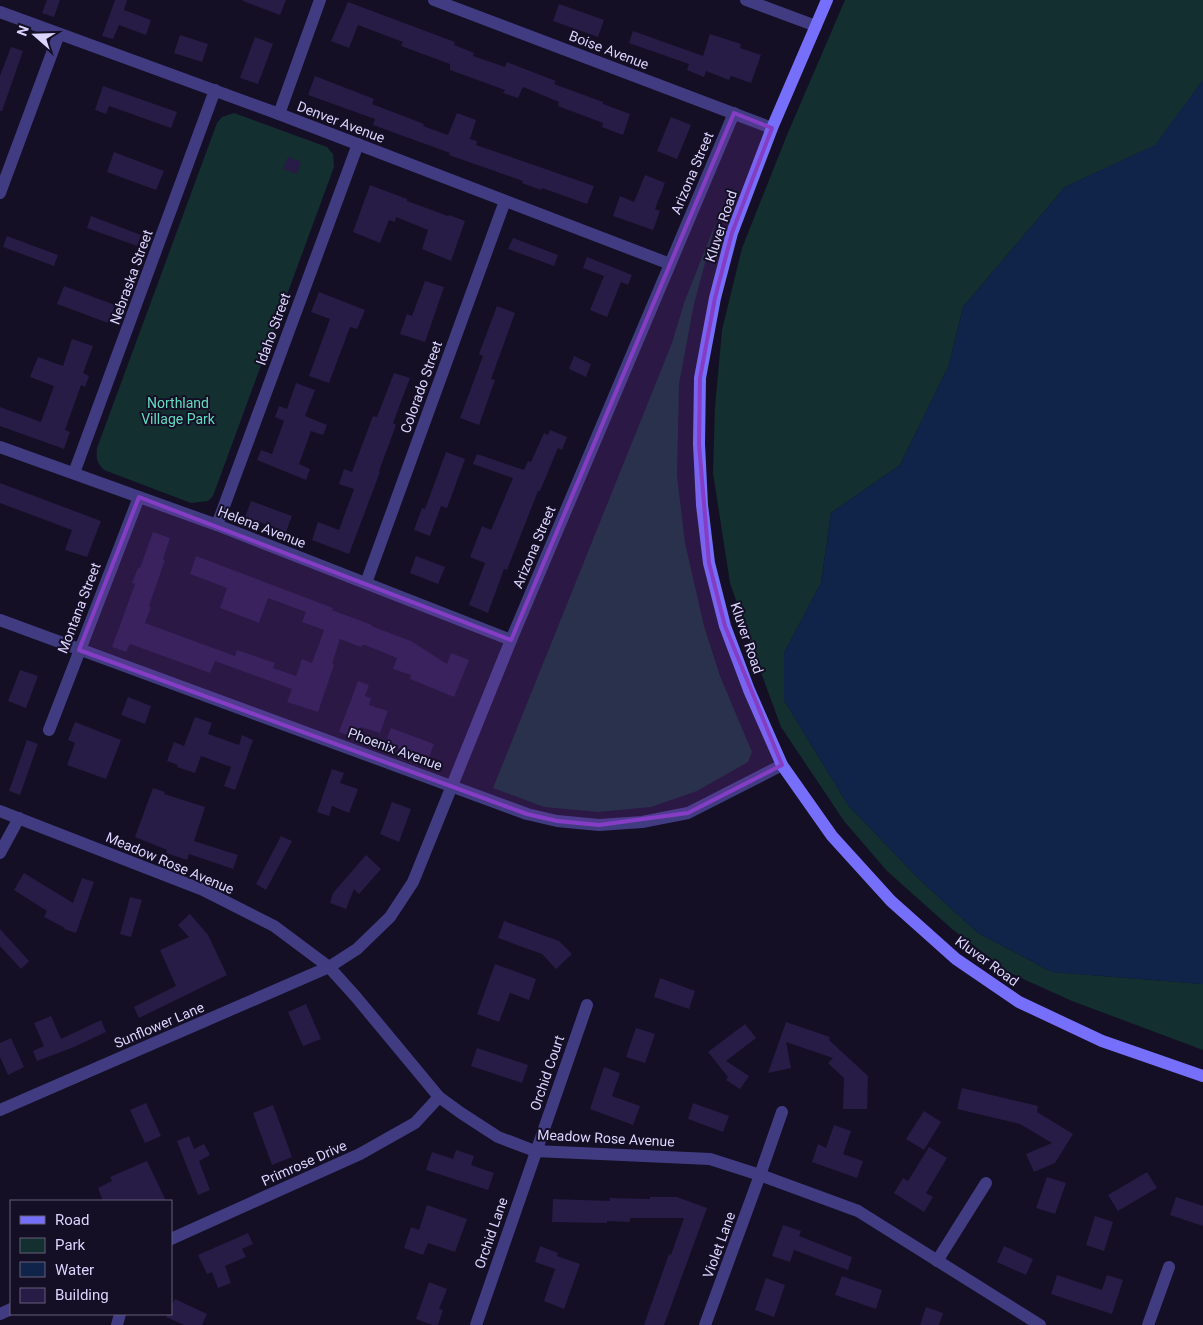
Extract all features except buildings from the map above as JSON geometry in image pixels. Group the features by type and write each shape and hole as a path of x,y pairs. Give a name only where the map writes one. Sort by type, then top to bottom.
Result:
{"street":[{"path":"279,114 320,0"},
{"name":"Boise Avenue","path":"434,0 772,128"},
{"path":"746,0 816,26"},
{"name":"Kluver Road","path":"827,0 772,128 732,233 716,298 700,378 702,506 709,563 725,626 749,690 782,765 832,836 891,901 956,959 1019,1002 1102,1041 1203,1076"},
{"name":"Denver Avenue","path":"0,12 279,114 670,264"},
{"path":"0,193 59,34"},
{"name":"Nebraska Street","path":"74,473 215,90"},
{"name":"Arizona Street","path":"330,967 358,949 390,917 413,882 511,640 734,113"},
{"name":"Idaho Street","path":"217,525 358,144"},
{"name":"Colorado Street","path":"366,583 505,202"},
{"name":"Helena Avenue","path":"0,447 217,525 511,640"},
{"name":"Montana Street","path":"48,730 139,497"},
{"name":"Phoenix Avenue","path":"0,620 527,814 557,821 599,825 642,822 688,813 782,765"},
{"name":"Meadow Rose Avenue","path":"0,812 203,890 274,926 330,967 439,1097 498,1137 535,1152 710,1159 760,1175 858,1212 1040,1325"},
{"path":"0,853 19,818"},
{"name":"Sunflower Lane","path":"0,1110 330,967"},
{"name":"Orchid Court","path":"535,1152 587,1005"},
{"name":"Primrose Drive","path":"172,1239 360,1154 415,1123 439,1097"},
{"name":"Violet Lane","path":"705,1325 782,1112"},
{"name":"Orchid Lane","path":"476,1325 535,1152"},
{"path":"936,1261 986,1183"},
{"path":"1148,1325 1169,1267"}],"highlighted area":[{"path":"734,113 772,128 732,233 715,298 700,378 699,444 709,563 725,626 782,765 688,813 599,825 557,821 527,814 79,650 139,497 511,640"}],"green space":[{"path":"845,0 1203,0 1203,80 1156,145 1065,187 963,307 949,365 900,465 831,513 821,583 784,653 784,700 848,805 919,879 978,933 1052,972 1203,984 1203,1050 1072,1001 1010,973 952,929 887,871 844,821 781,727 730,583 713,473 715,407 722,330 742,248 787,135"},
{"name":"Northland Village Park","path":"234,113 327,147 333,154 334,167 213,496 208,501 191,503 104,470 98,460 97,448 217,123 222,117"},
{"path":"716,222 694,304 679,384 677,476 685,543 704,626 720,676 752,752 748,762 697,791 651,807 598,812 544,807 493,788 672,343 684,303"}],"water":[{"path":"1203,80 1203,984 1052,972 978,933 919,879 848,805 784,700 784,653 821,583 831,513 900,465 949,365 963,307 1065,187 1155,145"}]}
